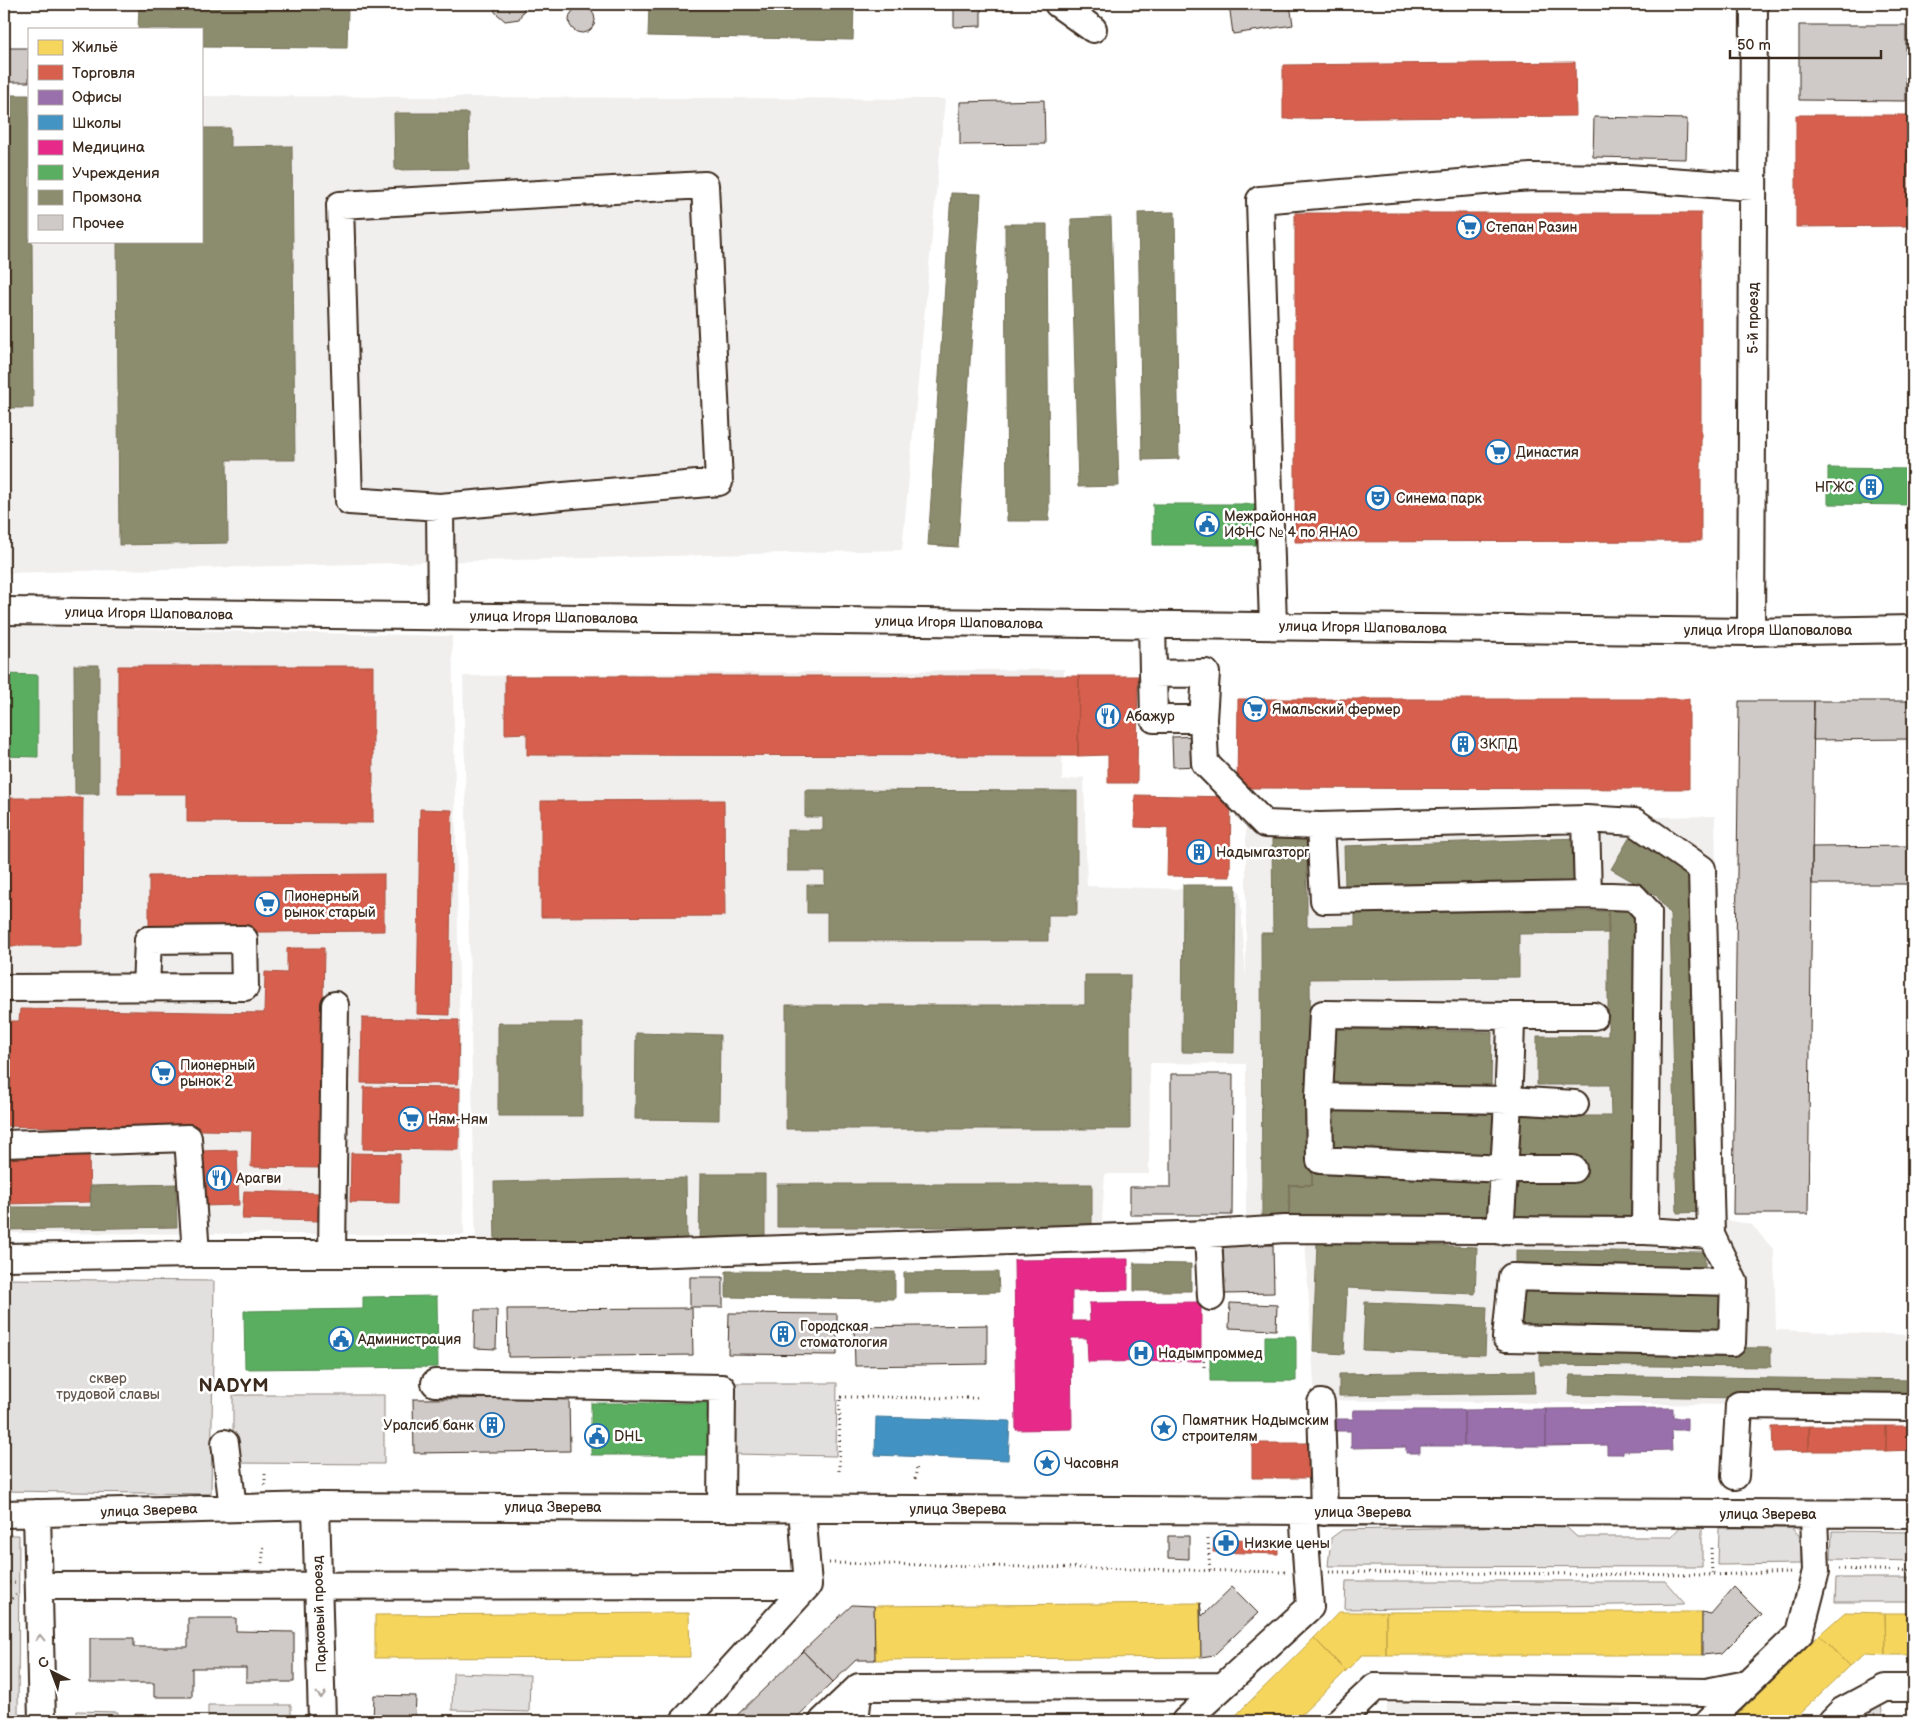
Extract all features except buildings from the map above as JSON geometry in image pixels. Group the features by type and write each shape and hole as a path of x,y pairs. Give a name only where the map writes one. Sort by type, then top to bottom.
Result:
{"street":[{"path":"1058,4 1093,29"},
{"name":"5-й проезд","path":"1751,632 1754,4"},
{"path":"1273,626 1260,200 1531,177 1628,178 1753,187"},
{"path":"705,185 719,482 440,507 349,501 340,205 705,185"},
{"path":"440,507 441,616"},
{"name":"улица Игоря Шаповалова","path":"4,611 1751,632 1913,629"},
{"path":"1152,624 1154,719 1203,719"},
{"path":"1153,674 1206,673 1203,719 1205,763 1265,824 1320,826 1586,818 1635,822 1702,869 1711,1235 1734,1282 1732,1343 1506,1338 1512,1277 1734,1282"},
{"path":"1586,818 1588,895"},
{"path":"1320,826 1324,900 1588,895 1634,897 1648,912 1645,1231"},
{"path":"4,988 146,988"},
{"path":"332,1254 335,1005"},
{"path":"1573,1169 1504,1169 1320,1160 1323,1014 1594,1016"},
{"path":"1500,1231 1509,1100 1511,1016"},
{"path":"1320,1097 1509,1100 1574,1104"},
{"path":"4,1144 188,1138 196,1254"},
{"path":"4,1257 196,1254 647,1254 1208,1234 1286,1229 1645,1231 1711,1235"},
{"path":"1208,1234 1211,1297"},
{"path":"435,1383 722,1388 721,1507"},
{"path":"1185,1721 1310,1607 1308,1572 1321,1403"},
{"path":"1735,1476 1739,1405 1913,1407"},
{"path":"225,1443 233,1508"},
{"name":"улица Зверева","path":"4,1514 316,1506 1913,1514"},
{"name":"Парковый проезд","path":"316,1506 322,1721"},
{"path":"684,1721 808,1585 802,1509"},
{"path":"37,1513 42,1721"},
{"path":"1709,1721 1800,1633 1816,1571 1814,1515"},
{"path":"39,1586 173,1587 318,1584 808,1585"},
{"path":"1338,1721 1376,1687 1706,1692 1747,1684"},
{"path":"824,1721 858,1687 1223,1686"},
{"path":"855,1721 858,1687"},
{"path":"1832,1721 1842,1711 1885,1688 1913,1688"}],"path":[{"path":"1204,1350 1204,1368"},
{"path":"839,1471 840,1397 981,1398"},
{"path":"915,1479 917,1466"},
{"path":"1208,1539 1210,1572"},
{"path":"1711,1548 1712,1575"},
{"path":"828,1553 829,1563 1210,1572 1712,1575 1913,1570"}],"shaded area":[{"path":"4,95 28,95 28,242 202,242 202,96 945,99 902,550 4,573"},
{"path":"4,626 452,636 464,1235 4,1233"},
{"path":"1064,669 1062,781 1084,777 1087,886 1240,891 1246,978 1246,824 1715,816 1723,1220 1751,1224 1774,1250 1776,1330 1913,1335 1913,1407 1315,1400 1304,1223 1246,1224 1246,1064 1150,1063 1149,1174 1105,1174 1101,1234 476,1257 463,676"},
{"path":"1387,1703 1621,1708 1621,1721 1386,1721"},
{"path":"870,1715 1107,1718 1107,1721 870,1721"}],"green space":[{"name":"сквер трудовой славы","path":"4,1279 214,1281 211,1494 4,1491"},
{"path":"732,1383 837,1383 836,1456 733,1454"},
{"path":"233,1395 384,1395 384,1464 233,1463"},
{"path":"1564,1525 1577,1537 1671,1537 1682,1525 1702,1527 1702,1567 1328,1566 1331,1538 1342,1530"},
{"path":"1719,1528 1791,1528 1799,1535 1801,1564 1718,1565"},
{"path":"1832,1531 1913,1532 1913,1561 1831,1559"},
{"path":"4,1535 19,1535 18,1721 4,1721"},
{"path":"1836,1578 1913,1578 1913,1602 1835,1602"},
{"path":"1346,1581 1665,1581 1685,1604 1345,1609"},
{"path":"453,1673 530,1675 529,1712 452,1710"},
{"path":"1881,1704 1883,1721 1834,1721"},
{"path":"208,1705 291,1705 291,1721 208,1721"},
{"path":"77,1711 118,1712 117,1721 77,1721"}],"place":[{"name":"Степан Разин","path":"1469,227"},
{"name":"Династия","path":"1498,452"},
{"name":"НГЖС","path":"1871,487"},
{"name":"Синема парк","path":"1378,498"},
{"name":"Межрайонная ИФНС № 4 по ЯНАО","path":"1207,524"},
{"name":"Ямальский фермер","path":"1255,709"},
{"name":"Абажур","path":"1108,716"},
{"name":"ЗКПД","path":"1463,744"},
{"name":"Надымгазторг","path":"1199,852"},
{"name":"Пионерный рынок старый","path":"267,904"},
{"name":"Пионерный рынок 2","path":"163,1073"},
{"name":"Ням-Ням","path":"411,1119"},
{"name":"Арагви","path":"219,1178"},
{"name":"Городская стоматология","path":"783,1334"},
{"name":"Администрация","path":"341,1339"},
{"name":"Надымпроммед","path":"1141,1353"},
{"name":"Уралсиб банк","path":"492,1425"},
{"name":"Памятник Надымским строителям","path":"1164,1428"},
{"name":"DHL","path":"597,1436"},
{"name":"Часовня","path":"1047,1463"},
{"name":"Низкие цены","path":"1226,1543"}],"district":[{"name":"NADYM","path":"234,1385"}]}
